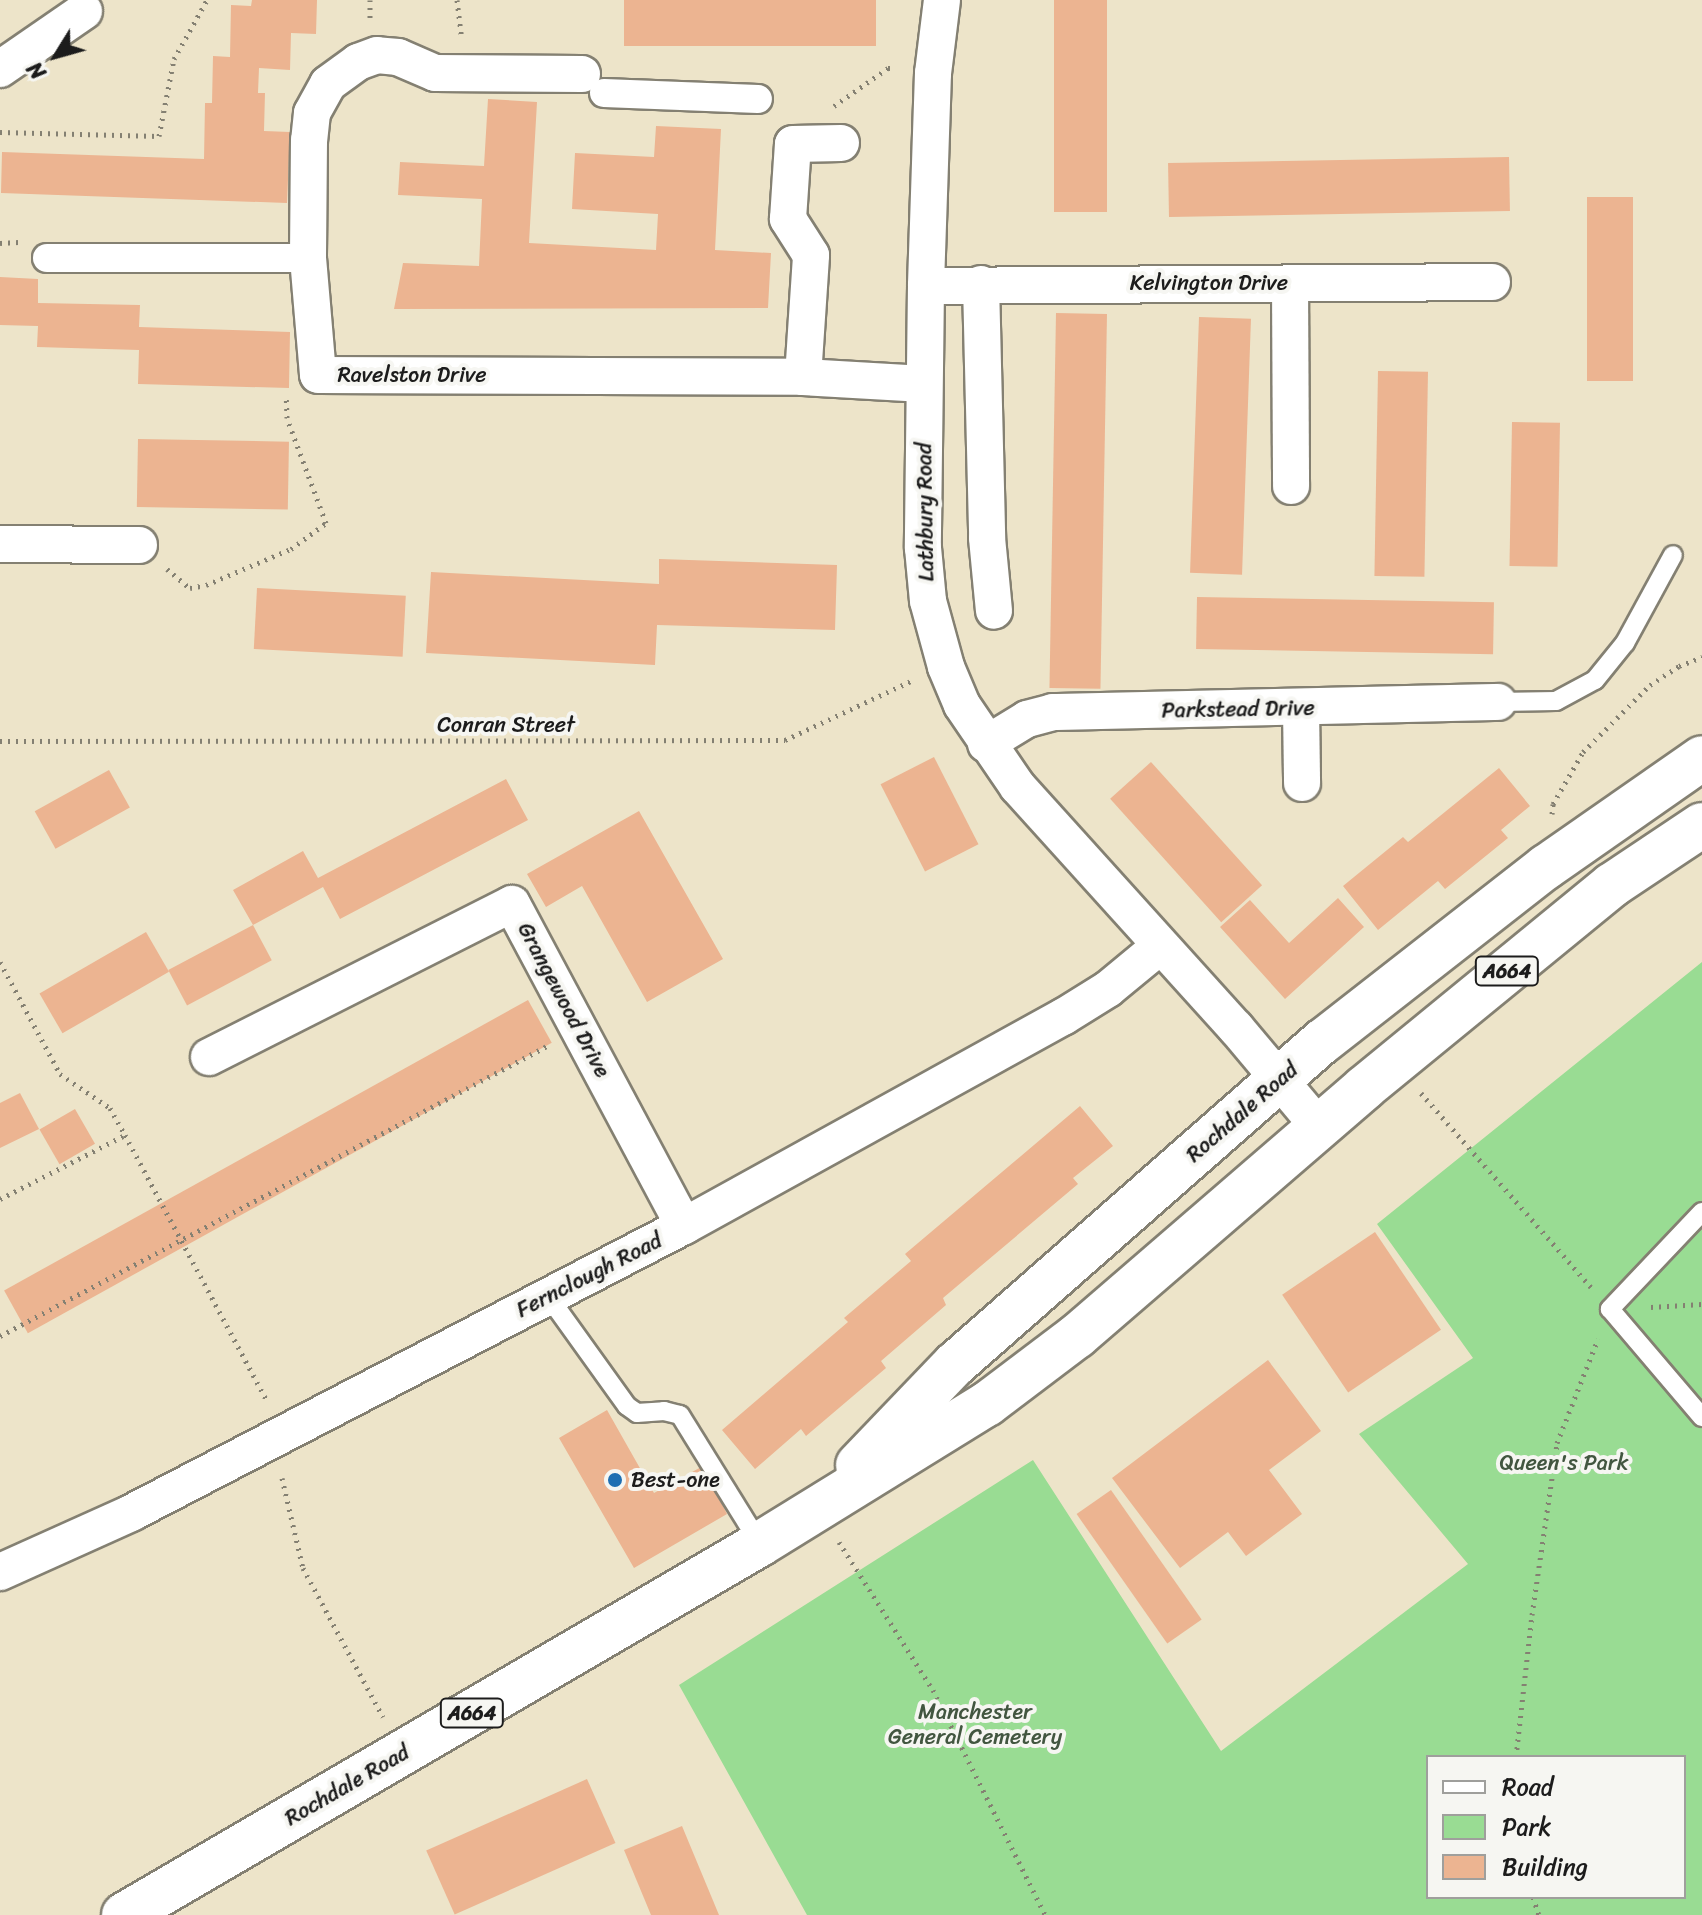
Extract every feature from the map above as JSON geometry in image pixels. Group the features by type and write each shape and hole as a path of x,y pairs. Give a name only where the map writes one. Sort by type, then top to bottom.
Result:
{"main road":[{"name":"Rochdale Road","path":"818,1507 955,1364 1323,1041 1546,867 1702,758"},
{"name":"Rochdale Road","path":"124,1915 760,1544 998,1395 1077,1336 1319,1127 1612,885 1702,825"}],"street":[{"name":"Lathbury Road","path":"942,0 933,73 926,286 923,548 928,601 946,667 986,744 1018,787 1281,1079 1319,1127"},
{"path":"0,69 70,32"},
{"name":"Ravelston Drive","path":"577,73 435,73 398,57 377,55 343,72 318,98 312,113 308,258 318,375 803,377 924,384"},
{"path":"577,73 758,99"},
{"path":"803,377 811,255 788,219 793,144 841,143"},
{"path":"47,258 308,258"},
{"name":"Kelvington Drive","path":"926,286 1492,282"},
{"path":"1290,283 1291,486"},
{"path":"981,284 987,538 994,611"},
{"path":"0,544 139,545"},
{"name":"Parkstead Drive","path":"986,744 1027,719 1053,712 1498,702"},
{"path":"1301,707 1302,783"},
{"name":"Grangewood Drive","path":"209,1057 512,904 684,1226"},
{"name":"Fernclough Road","path":"0,1572 131,1513 684,1226 1063,1017 1108,989 1160,946"}],"lane":[{"path":"1498,702 1556,701 1595,680 1625,643 1673,555"},
{"path":"1702,1212 1610,1309 1702,1417"},
{"path":"548,1296 627,1406 637,1413 664,1411 680,1415 760,1544"}],"path":[{"path":"0,132 159,136 174,59 207,0"},
{"path":"793,144 847,94 888,68 933,73"},
{"path":"139,545 190,588 291,549 326,523 287,418 286,396 297,379 318,375"},
{"path":"1546,867 1553,804 1583,752 1650,685 1679,666 1702,657"},
{"name":"Conran Street","path":"0,741 785,740 914,680 911,667"},
{"path":"0,962 60,1074 110,1108 182,1241 279,1436 303,1568 402,1753"},
{"path":"0,1336 580,1029"},
{"path":"1411,1101 1421,1092 1610,1309"},
{"path":"0,1199 125,1135"},
{"path":"1610,1309 1702,1304"},
{"path":"1516,1755 1532,1615 1557,1443 1610,1309"},
{"path":"818,1507 933,1690 1045,1915"}],"green space":[{"path":"1702,962 1702,1915 807,1915 679,1685 1033,1460 1221,1751 1468,1564 1359,1434 1473,1358 1377,1224"}],"building":[{"path":"252,0 317,0 316,34 291,33 290,70 259,68 258,93 265,93 264,131 290,132 287,203 1,193 2,152 204,159 205,103 212,103 213,56 230,57 231,5 251,6"},
{"path":"624,0 876,0 876,46 624,46"},
{"path":"1054,0 1107,0 1107,212 1054,212"},
{"path":"488,99 537,102 529,243 656,250 658,214 572,209 575,153 654,157 656,126 721,129 715,250 771,253 768,308 394,309 403,263 479,266 482,199 398,195 400,162 484,166"},
{"path":"1509,157 1510,211 1169,217 1168,163"},
{"path":"1587,197 1633,197 1633,381 1587,381"},
{"path":"0,277 38,279 38,303 140,305 139,327 290,332 289,388 138,384 139,350 37,347 38,326 0,325"},
{"path":"1056,313 1107,314 1100,689 1049,688"},
{"path":"1199,317 1251,319 1242,575 1190,573"},
{"path":"1378,371 1428,372 1424,577 1374,576"},
{"path":"1512,422 1560,423 1557,567 1509,566"},
{"path":"138,439 289,442 288,510 137,507"},
{"path":"659,559 837,565 835,630 657,625 655,665 426,653 431,572 659,584"},
{"path":"257,588 406,596 403,657 254,649"},
{"path":"1197,597 1494,602 1493,654 1196,649"},
{"path":"934,757 978,844 925,872 881,784"},
{"path":"1151,762 1262,885 1221,922 1110,799"},
{"path":"1499,768 1530,806 1501,830 1508,838 1445,889 1438,881 1378,930 1343,886 1403,837 1408,842"},
{"path":"109,770 130,808 56,849 35,811"},
{"path":"506,779 528,820 340,919 323,887 253,925 233,890 303,851 318,878"},
{"path":"639,811 723,959 647,1002 582,886 546,907 527,874"},
{"path":"1338,898 1364,927 1285,999 1220,927 1250,900 1289,943"},
{"path":"253,925 272,960 187,1005 168,970"},
{"path":"146,932 169,972 62,1033 39,994"},
{"path":"528,1000 552,1043 28,1333 4,1290"},
{"path":"20,1093 39,1129 0,1148 0,1103"},
{"path":"1080,1106 1113,1146 1073,1178 1078,1184 943,1298 946,1305 881,1361 886,1368 806,1436 801,1429 755,1469 722,1430 848,1322 844,1318 911,1261 905,1254"},
{"path":"75,1109 95,1144 59,1164 39,1130"},
{"path":"1375,1232 1441,1330 1348,1392 1282,1295"},
{"path":"1268,1360 1321,1431 1269,1470 1302,1514 1246,1556 1228,1532 1180,1568 1112,1478"},
{"name":"Best-one","path":"607,1410 654,1493 703,1466 727,1514 634,1568 559,1438"},
{"path":"1111,1490 1202,1619 1167,1644 1077,1514"},
{"path":"587,1779 615,1843 455,1915 426,1851"},
{"path":"682,1826 719,1915 651,1915 624,1850"}],"place":[{"name":"Best-one","path":"615,1480"}],"park label":[{"name":"Queen's Park","path":"1564,1463"},
{"name":"Manchester General Cemetery","path":"975,1724"}]}
